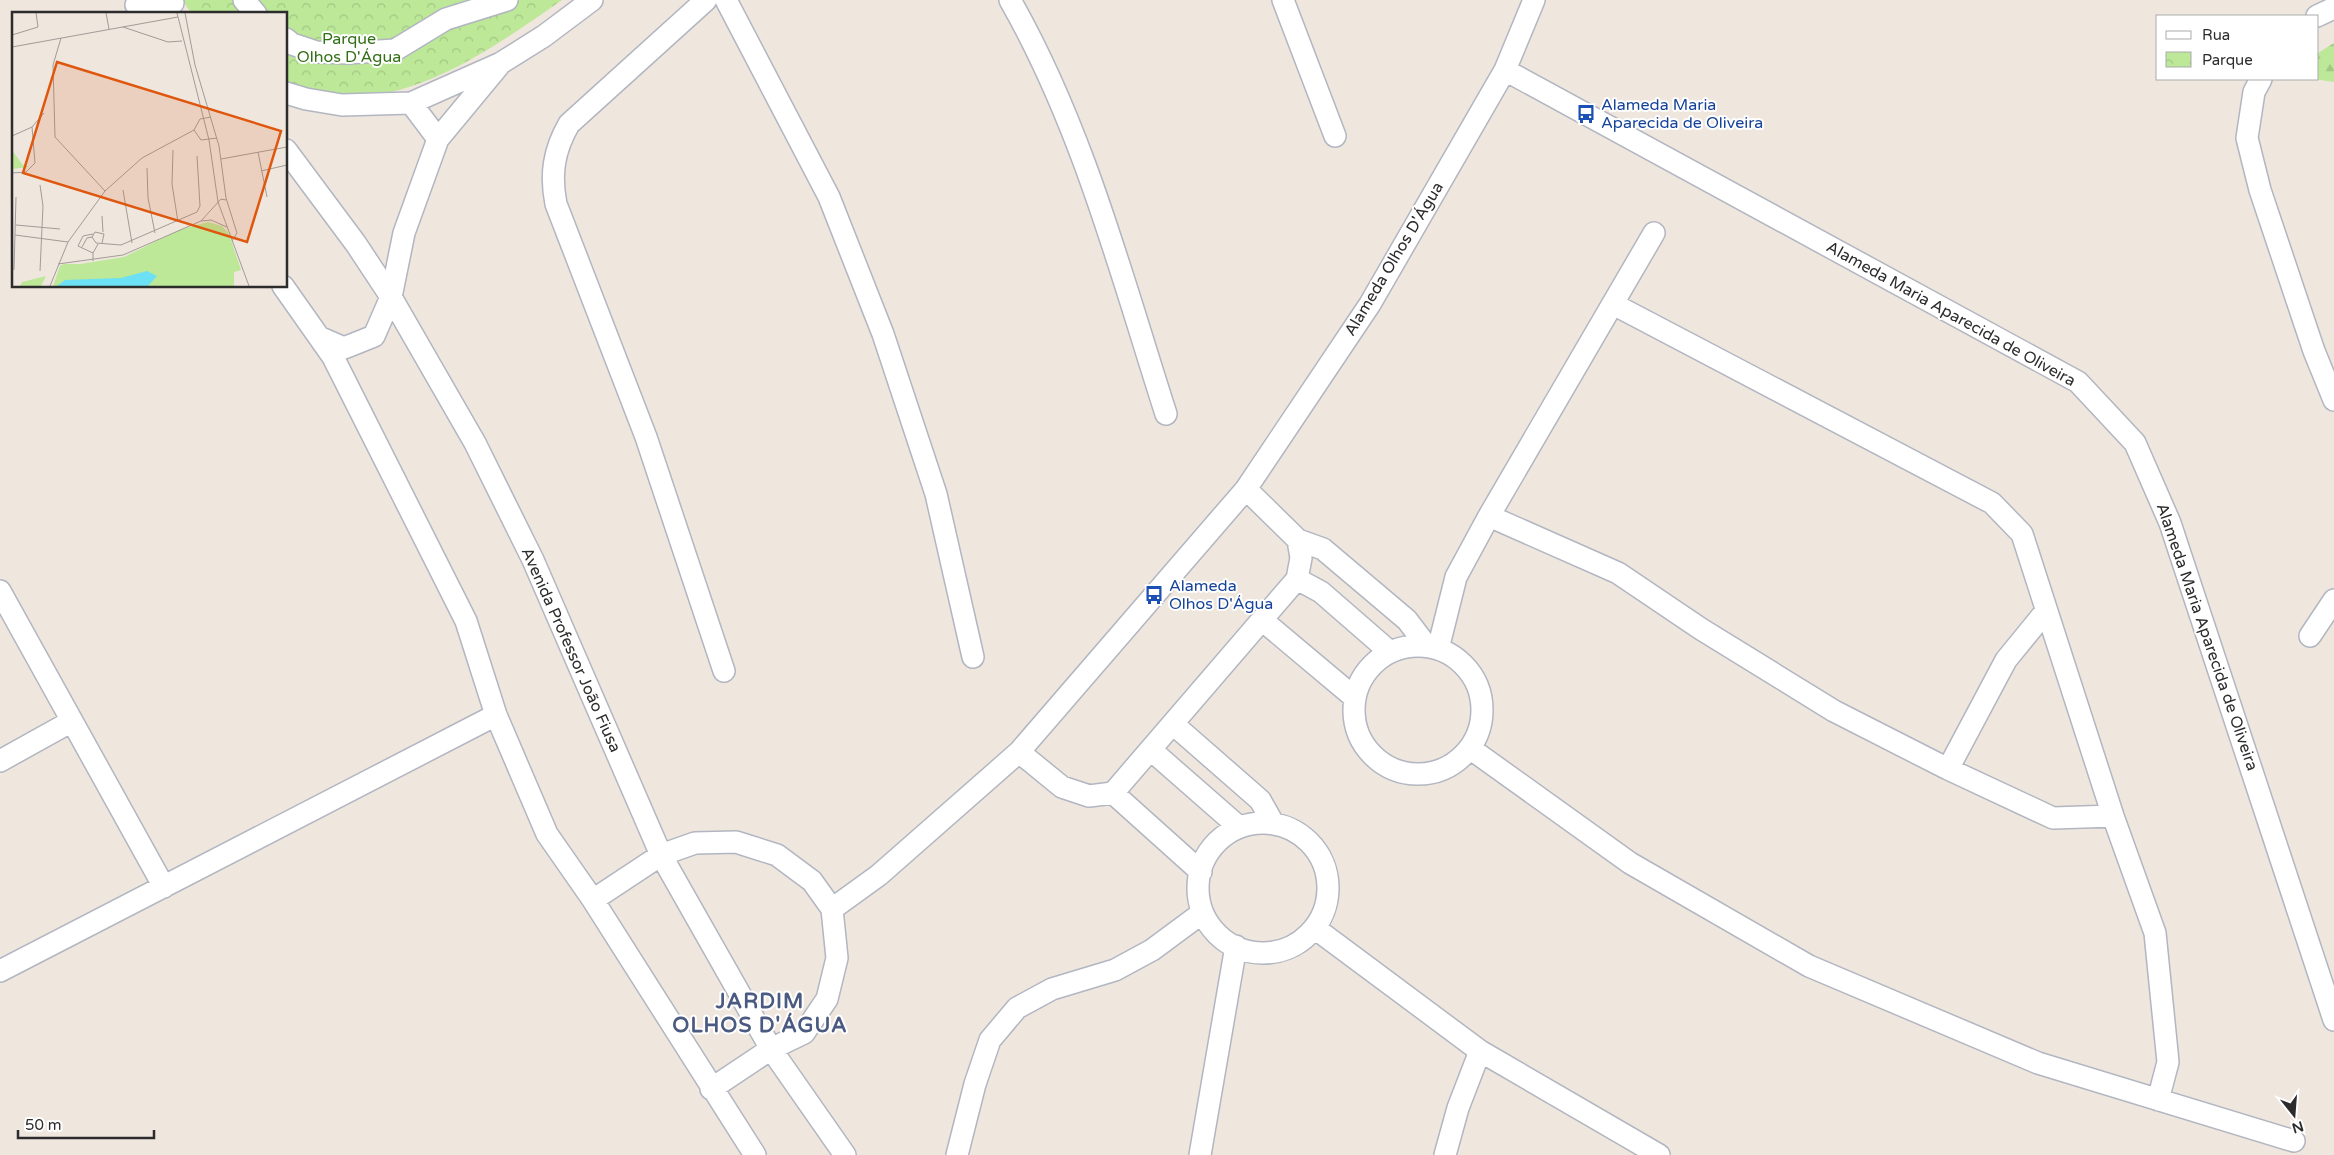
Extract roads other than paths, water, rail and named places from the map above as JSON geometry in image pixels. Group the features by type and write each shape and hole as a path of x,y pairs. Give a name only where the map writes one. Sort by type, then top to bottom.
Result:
{"street":[{"path":"244,0 254,12"},
{"path":"288,41 316,52 348,53 395,50 446,19 507,0"},
{"path":"288,94 306,99 342,105 411,103 501,63 544,36 592,0"},
{"path":"706,0 569,124 556,150 552,177 556,204 646,437 724,671"},
{"path":"726,0 829,197 883,334 936,494 973,658"},
{"path":"1010,0 1034,41 1075,135 1166,414"},
{"path":"1282,0 1335,136"},
{"name":"Alameda Olhos D'Água","path":"832,909 879,875 1019,752 1246,489 1370,304 1505,70 1534,0"},
{"path":"132,6 175,6"},
{"path":"2319,15 2334,8"},
{"path":"319,337 344,348 374,336 391,297 404,233 438,140 501,63"},
{"name":"Alameda Maria Aparecida de Oliveira","path":"1505,70 2078,382 2135,443 2170,523 2334,1020"},
{"path":"2260,80 2254,92 2248,138 2263,200 2314,351 2334,400"},
{"path":"411,103 438,140"},
{"name":"Avenida Professor João Fiusa","path":"288,153 356,244 391,297 476,443 533,560 661,855 771,1049 845,1155"},
{"path":"1432,647 1456,577 1489,516 1654,233"},
{"path":"284,288 333,357 466,621 496,715 547,834 593,900 711,1089 755,1155"},
{"path":"1613,304 1992,503 2022,534 2113,816 2155,933 2168,1062 2158,1100"},
{"path":"1246,489 1298,540 1322,549 1408,620 1432,647"},
{"path":"1489,516 1618,573 1701,629 1834,711 1948,769 2053,818 2113,816"},
{"path":"1019,752 1062,787 1089,796 1113,793 1298,580 1301,558 1298,540"},
{"path":"1298,580 1321,592 1390,652"},
{"path":"0,591 164,887"},
{"path":"2310,636 2334,600"},
{"path":"1948,769 2006,660 2046,611"},
{"path":"1262,620 1355,698"},
{"path":"1432,647 1452,654 1472,672 1482,697 1482,724 1471,748 1450,766 1424,775 1397,772 1374,758 1358,736 1353,709 1359,683 1375,661 1390,652 1399,648 1432,647"},
{"path":"0,971 496,715"},
{"path":"0,761 72,721"},
{"path":"1173,724 1260,800 1273,823"},
{"path":"1471,748 1630,862 1809,966 2038,1063 2294,1141"},
{"path":"1150,750 1239,827"},
{"path":"1113,793 1201,872"},
{"path":"1273,823 1304,836 1325,864 1329,898 1316,929 1288,950 1254,954 1222,940 1202,913 1198,879 1211,848 1239,827 1273,823"},
{"path":"593,900 661,855 695,843 736,842 776,855 812,881 832,909 837,958 827,999 804,1034 771,1049 711,1089"},
{"path":"957,1155 975,1084 990,1040 1017,1008 1052,989 1115,970 1152,950 1202,913"},
{"path":"1316,929 1480,1051 1659,1155"},
{"path":"1200,1155 1236,946"},
{"path":"1445,1155 1458,1108 1480,1051"}],"place":[{"name":"Alameda Maria Aparecida de Oliveira","path":"1586,114"},
{"name":"Alameda Olhos D'Água","path":"1154,595"}],"district":[{"name":"JARDIM OLHOS D'ÁGUA","path":"760,1013"}],"park label":[{"name":"Parque Olhos D'Água","path":"349,48"}]}
